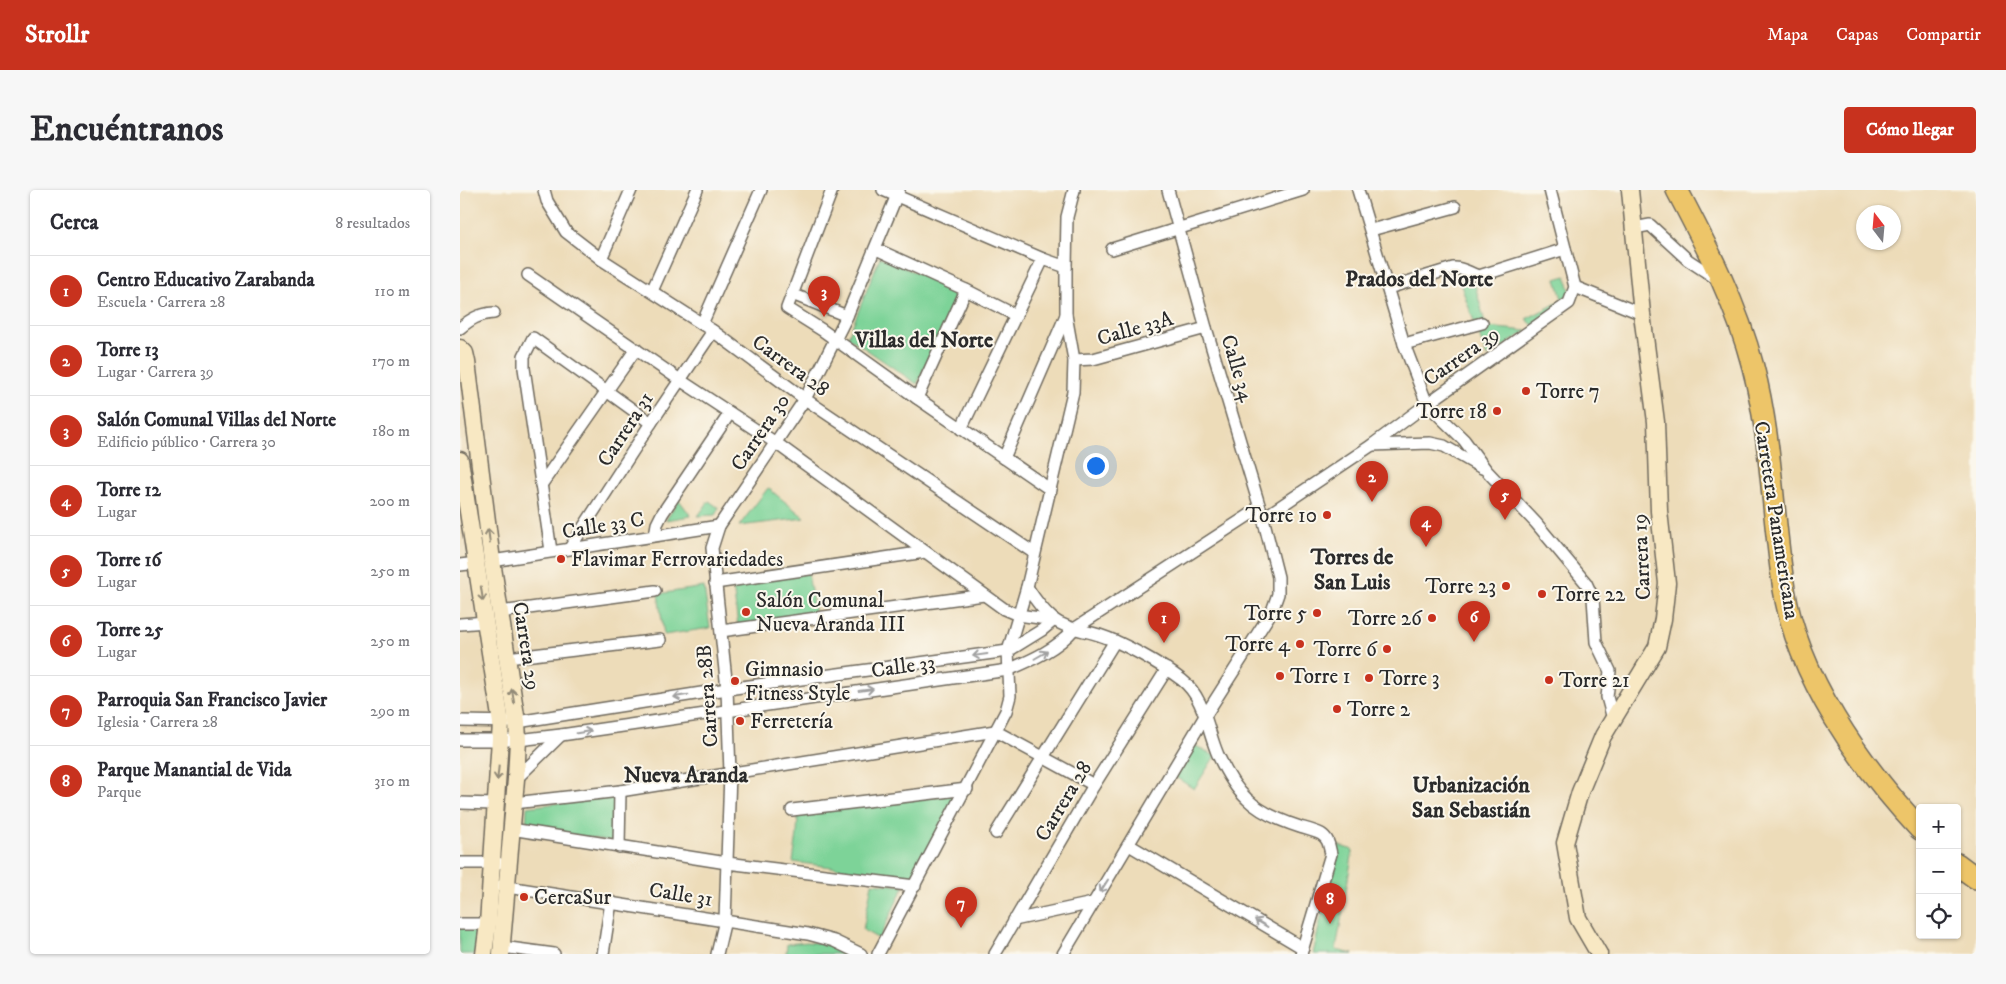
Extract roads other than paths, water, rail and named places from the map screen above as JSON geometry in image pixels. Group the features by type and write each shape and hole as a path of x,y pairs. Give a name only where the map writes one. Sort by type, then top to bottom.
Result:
{"highway":[{"name":"Carretera Panamericana","path":"1677,190 1722,282 1741,326 1753,369 1763,424 1784,588 1796,638 1824,698 1853,747 1879,783 1916,825"},
{"path":"1961,867 1976,878"}],"street":[{"name":"Carrera 28","path":"544,190 548,201 566,232 601,258 713,331 805,399 1034,553"},
{"path":"601,258 630,190"},
{"path":"652,291 697,190"},
{"path":"702,324 761,190"},
{"path":"832,190 787,308 1051,490"},
{"path":"883,190 898,192 1043,259 1066,267"},
{"path":"878,954 967,789 1006,711 1010,696 1008,651 1027,586 1073,392 1074,360 1066,314 1066,267 1067,217 1074,190"},
{"name":"Calle 34","path":"1064,954 1205,716 1272,611 1278,594 1278,577 1261,513 1206,328 1168,190"},
{"path":"1358,190 1404,344 1426,404 1464,440 1486,470 1536,523 1586,583 1593,598 1596,642 1610,671 1608,697 1613,719"},
{"path":"1550,190 1575,287 1642,314"},
{"name":"Carrera 19","path":"1599,954 1578,918 1565,843 1580,792 1603,736 1657,647 1663,619 1667,583 1660,511 1656,422 1642,314 1630,190"},
{"path":"1112,249 1295,191"},
{"name":"Carrera 30","path":"719,526 805,399 847,316 898,192"},
{"path":"1370,230 1455,207"},
{"path":"1634,228 1650,225 1688,260 1722,282"},
{"path":"876,249 966,290 1015,315"},
{"path":"1388,288 1453,268 1459,268 1470,274 1480,276 1564,249"},
{"path":"961,429 1043,259"},
{"path":"528,275 680,380 776,443 1004,609 1018,615 1054,620 1074,629 1101,635 1167,669 1184,682 1197,696 1218,754 1234,785 1247,799 1273,816 1322,834 1329,842 1331,854 1302,951 1129,845"},
{"name":"Carrera 39","path":"1074,629 1372,445 1426,404 1569,303 1575,287"},
{"path":"917,398 966,290"},
{"path":"792,294 847,316"},
{"path":"460,328 472,318 494,313"},
{"path":"1004,458 1066,314"},
{"path":"1404,344 1482,324"},
{"name":"Calle 33A","path":"1074,360 1093,359 1206,328"},
{"name":"Carrera 31","path":"570,548 713,331"},
{"path":"552,551 524,368 524,356 533,338 651,423"},
{"name":"Carrera 29","path":"460,348 465,353 467,362 484,562 486,622 509,722 518,740 501,950"},
{"path":"541,485 636,349"},
{"path":"655,536 657,524 662,514 730,413"},
{"path":"1372,445 1430,443 1444,446 1486,470"},
{"name":"Carrera 29","path":"460,460 464,511 484,562 500,612 507,658 509,722 501,740 494,804 491,885 484,954"},
{"name":"Calle 33 C","path":"460,565 719,526"},
{"name":"Carrera 28B","path":"717,954 725,920 730,773 727,689 712,548 719,526"},
{"path":"715,583 925,552"},
{"path":"1027,586 1040,605 1054,620"},
{"path":"500,612 655,591"},
{"path":"721,631 984,595"},
{"name":"Calle 33","path":"460,722 509,722 727,689 1008,651 1042,630 1054,620"},
{"path":"460,624 486,622"},
{"name":"Calle 33","path":"460,740 518,740 561,736 1008,670 1047,651 1066,638 1074,629"},
{"path":"507,658 660,640"},
{"path":"996,833 1115,642"},
{"name":"Carrera 28","path":"995,954 1094,785 1167,669"},
{"path":"514,803 620,791 995,731 1094,785"},
{"path":"516,779 561,736"},
{"path":"792,810 967,789"},
{"path":"619,847 620,791"},
{"path":"460,804 494,804"},
{"path":"511,829 727,863 915,886"},
{"path":"460,863 509,863"},
{"name":"Calle 31","path":"491,885 611,902 808,934 834,941 861,954"},
{"path":"603,954 611,902"},
{"path":"1014,920 1093,903"},
{"path":"460,924 488,924"},
{"path":"501,950 554,954"}],"place":[{"name":"Salón Comunal Villas del Norte","path":"824,317"},
{"name":"Torre 7","path":"1526,391"},
{"name":"Torre 18","path":"1497,411"},
{"name":"Torre 13","path":"1372,502"},
{"name":"Torre 10","path":"1327,515"},
{"name":"Torre 16","path":"1505,520"},
{"name":"Torre 12","path":"1426,547"},
{"name":"Flavimar Ferrovariedades","path":"561,559"},
{"name":"Torre 23","path":"1506,586"},
{"name":"Torre 22","path":"1542,594"},
{"name":"Salón Comunal Nueva Aranda III","path":"746,612"},
{"name":"Torre 5","path":"1317,613"},
{"name":"Torre 26","path":"1432,618"},
{"name":"Torre 25","path":"1474,642"},
{"name":"Centro Educativo Zarabanda","path":"1164,643"},
{"name":"Torre 4","path":"1300,644"},
{"name":"Torre 6","path":"1387,649"},
{"name":"Torre 1","path":"1280,676"},
{"name":"Torre 3","path":"1369,678"},
{"name":"Torre 21","path":"1549,680"},
{"name":"Gimnasio Fitness Style","path":"735,681"},
{"name":"Torre 2","path":"1337,709"},
{"name":"Ferretería","path":"740,721"},
{"name":"CercaSur","path":"524,897"},
{"name":"Parque Manantial de Vida","path":"1330,924"},
{"name":"Parroquia San Francisco Javier","path":"961,928"}],"district":[{"name":"Prados del Norte","path":"1419,278"},
{"name":"Villas del Norte","path":"924,339"},
{"name":"Torres de San Luis","path":"1352,568"},
{"name":"Nueva Aranda","path":"686,774"},
{"name":"Urbanización San Sebastián","path":"1471,796"}]}
